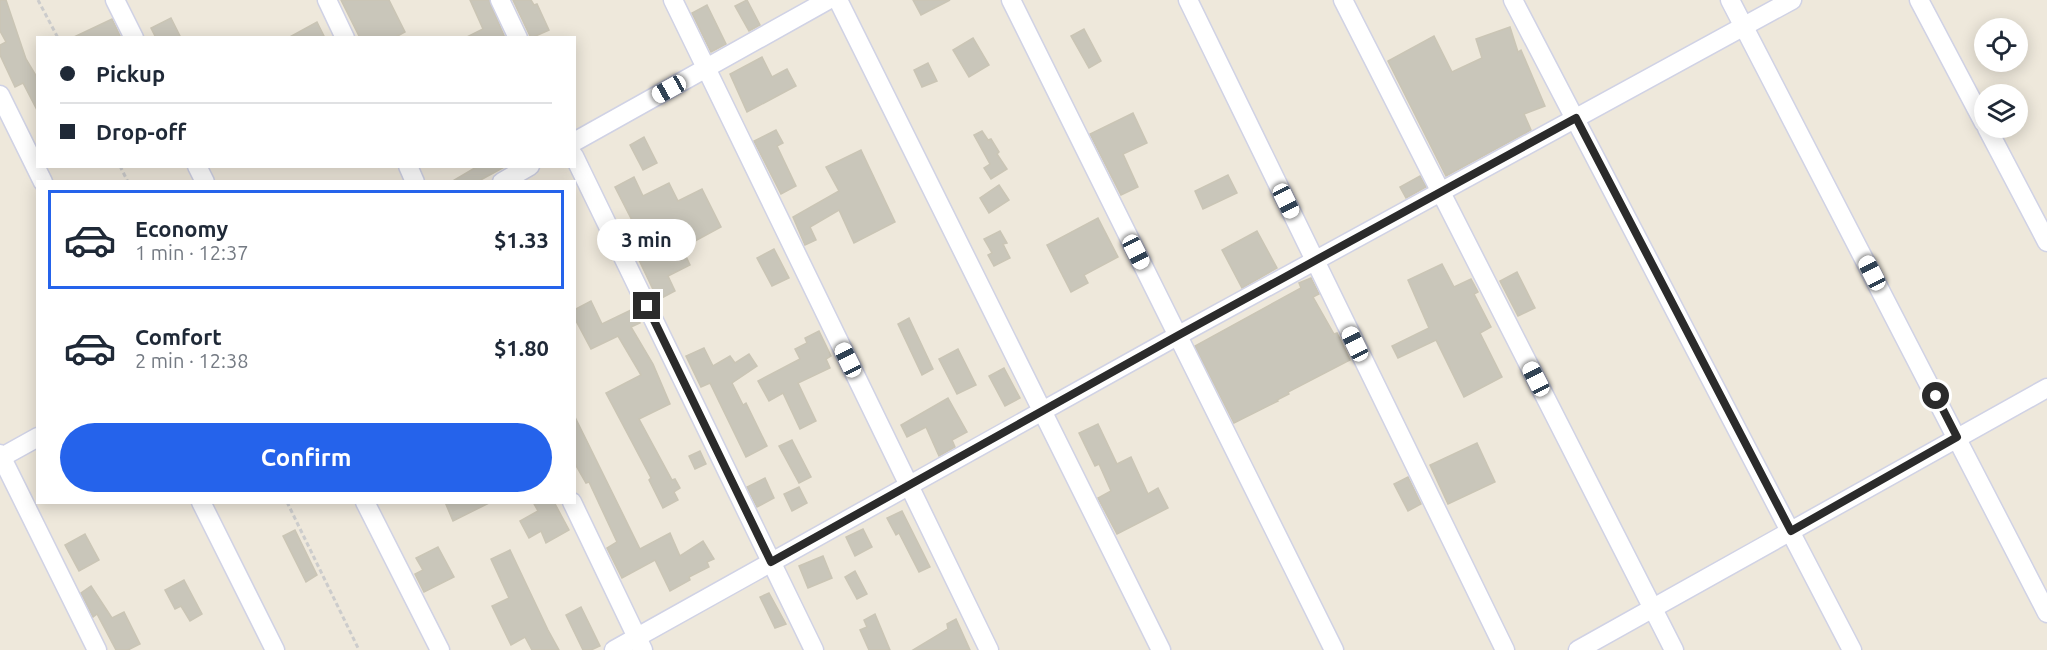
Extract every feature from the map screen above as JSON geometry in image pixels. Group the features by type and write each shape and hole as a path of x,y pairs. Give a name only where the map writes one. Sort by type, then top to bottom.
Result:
{"street":[{"path":"116,0 133,36"},
{"path":"327,0 344,36"},
{"path":"500,0 517,36"},
{"path":"673,0 989,650"},
{"path":"576,141 828,0"},
{"path":"838,0 1161,650"},
{"path":"1011,0 1334,650"},
{"path":"1188,0 1505,650"},
{"path":"1343,0 1674,650"},
{"path":"1514,0 1852,650"},
{"path":"1730,0 2047,613"},
{"path":"614,650 640,644 771,562 908,485 1792,0"},
{"path":"1919,0 1974,104"},
{"path":"0,95 36,168"},
{"path":"1992,138 2047,242"},
{"path":"576,160 814,650"},
{"path":"506,180 526,168"},
{"path":"1578,650 2047,388"},
{"path":"36,438 0,456 97,650"},
{"path":"202,504 274,650"},
{"path":"366,504 440,650"},
{"path":"573,504 640,644"}],"path":[{"path":"39,0 56,36"},
{"path":"288,504 359,650"}],"building":[{"path":"0,0 6,0 26,59 36,76 36,108 23,83 15,87 0,55 0,45 6,42 0,31"},
{"path":"341,0 389,0 405,32 398,36 359,36"},
{"path":"470,0 489,0 504,36 469,36 483,29"},
{"path":"513,0 531,0 534,5 537,4 549,30 530,36"},
{"path":"747,0 760,25 749,31 735,6"},
{"path":"913,0 950,0 921,15"},
{"path":"707,5 726,44 711,52 692,13"},
{"path":"171,18 180,36 155,36 151,28"},
{"path":"112,19 120,36 76,36"},
{"path":"317,22 324,36 292,36"},
{"path":"1510,27 1518,52 1521,50 1545,106 1524,114 1531,130 1446,176 1388,61 1434,36 1452,72 1482,58 1476,39"},
{"path":"1084,29 1101,61 1089,68 1071,36"},
{"path":"973,38 989,65 969,77 953,50"},
{"path":"762,57 772,77 787,69 796,86 747,112 730,74"},
{"path":"928,63 937,81 922,87 914,70"},
{"path":"1133,113 1147,143 1123,154 1138,187 1121,195 1090,134"},
{"path":"776,130 783,143 777,146 796,186 781,194 754,141"},
{"path":"982,131 988,140 991,139 1007,169 991,179 984,168 990,164 974,135"},
{"path":"644,137 657,163 643,170 630,145"},
{"path":"861,150 895,222 854,243 839,210 810,227 816,240 805,245 793,217 839,191 826,167"},
{"path":"475,168 502,168 481,180 454,180"},
{"path":"1228,175 1237,193 1203,209 1195,191"},
{"path":"1420,176 1426,187 1406,198 1400,187"},
{"path":"634,177 643,196 669,183 678,201 702,189 721,227 682,248 690,265 668,276 675,291 658,300 630,241 640,236 615,187"},
{"path":"999,185 1009,200 989,213 980,198"},
{"path":"1098,218 1118,257 1084,275 1088,283 1071,292 1047,245"},
{"path":"1000,231 1007,243 1003,244 1010,258 994,266 988,255 992,253 984,239"},
{"path":"1257,231 1277,268 1242,288 1222,250"},
{"path":"774,249 789,278 772,286 757,258"},
{"path":"1442,264 1454,287 1471,279 1478,292 1474,294 1491,327 1480,333 1502,377 1464,397 1436,340 1398,358 1392,346 1429,328 1408,280"},
{"path":"1517,272 1535,308 1518,316 1500,281"},
{"path":"1311,278 1319,294 1313,297 1334,334 1337,333 1350,360 1234,423 1195,346 1301,288 1299,283"},
{"path":"591,301 602,324 633,309 640,323 631,327 653,364 670,404 639,419 672,480 675,479 680,488 674,492 678,500 663,508 649,480 651,478 606,393 641,375 618,336 591,349 576,321 576,309"},
{"path":"909,318 933,369 922,375 898,324"},
{"path":"819,331 831,356 826,359 830,368 798,383 816,421 800,429 783,393 769,401 758,381 800,359 795,349 807,343 805,338"},
{"path":"704,348 713,366 730,356 735,363 749,354 757,366 732,383 743,405 746,403 767,446 746,457 710,383 701,387 686,356"},
{"path":"958,349 976,385 957,394 939,359"},
{"path":"1004,368 1020,398 1005,406 989,376"},
{"path":"948,398 967,432 952,440 955,447 939,456 926,427 907,437 901,425"},
{"path":"576,419 640,549 670,533 680,556 703,541 714,559 707,562 709,567 689,577 690,580 670,591 655,560 622,578 607,548 617,542 589,482 586,483 576,466"},
{"path":"1098,424 1117,464 1131,457 1148,494 1158,488 1168,508 1117,534 1098,498 1111,491 1099,464 1095,466 1079,433"},
{"path":"792,440 811,477 799,483 779,446"},
{"path":"1477,443 1495,482 1448,504 1430,465"},
{"path":"700,451 706,464 695,469 689,456"},
{"path":"1408,477 1421,504 1408,511 1394,484"},
{"path":"765,478 774,498 757,507 747,487"},
{"path":"799,487 807,503 792,511 784,494"},
{"path":"446,504 487,504 453,521"},
{"path":"534,504 555,504 569,530 546,543 541,531 529,538 520,521 538,511"},
{"path":"902,511 930,567 919,572 899,533 896,535 887,518"},
{"path":"863,529 872,547 855,556 846,537"},
{"path":"295,530 317,575 306,582 283,536"},
{"path":"85,534 99,560 79,571 65,545"},
{"path":"438,547 454,577 424,592 415,574 423,570 416,558"},
{"path":"510,550 559,650 532,650 525,637 511,645 492,606 509,598 491,559"},
{"path":"823,556 832,578 808,588 799,566"},
{"path":"855,571 867,594 857,599 845,577"},
{"path":"184,580 202,614 190,621 181,606 175,609 165,590"},
{"path":"91,586 112,618 124,612 140,644 128,650 116,650 97,614 93,617 81,593"},
{"path":"769,593 786,624 775,628 760,597"},
{"path":"581,607 600,646 591,650 583,650 566,615"},
{"path":"875,614 890,650 869,650 860,630 867,627 864,620"},
{"path":"956,619 970,650 913,650 948,629 947,624"}],"route":[{"path":"647,306 771,562 1177,336 1576,118 1791,531 1957,437 1936,396"}]}
